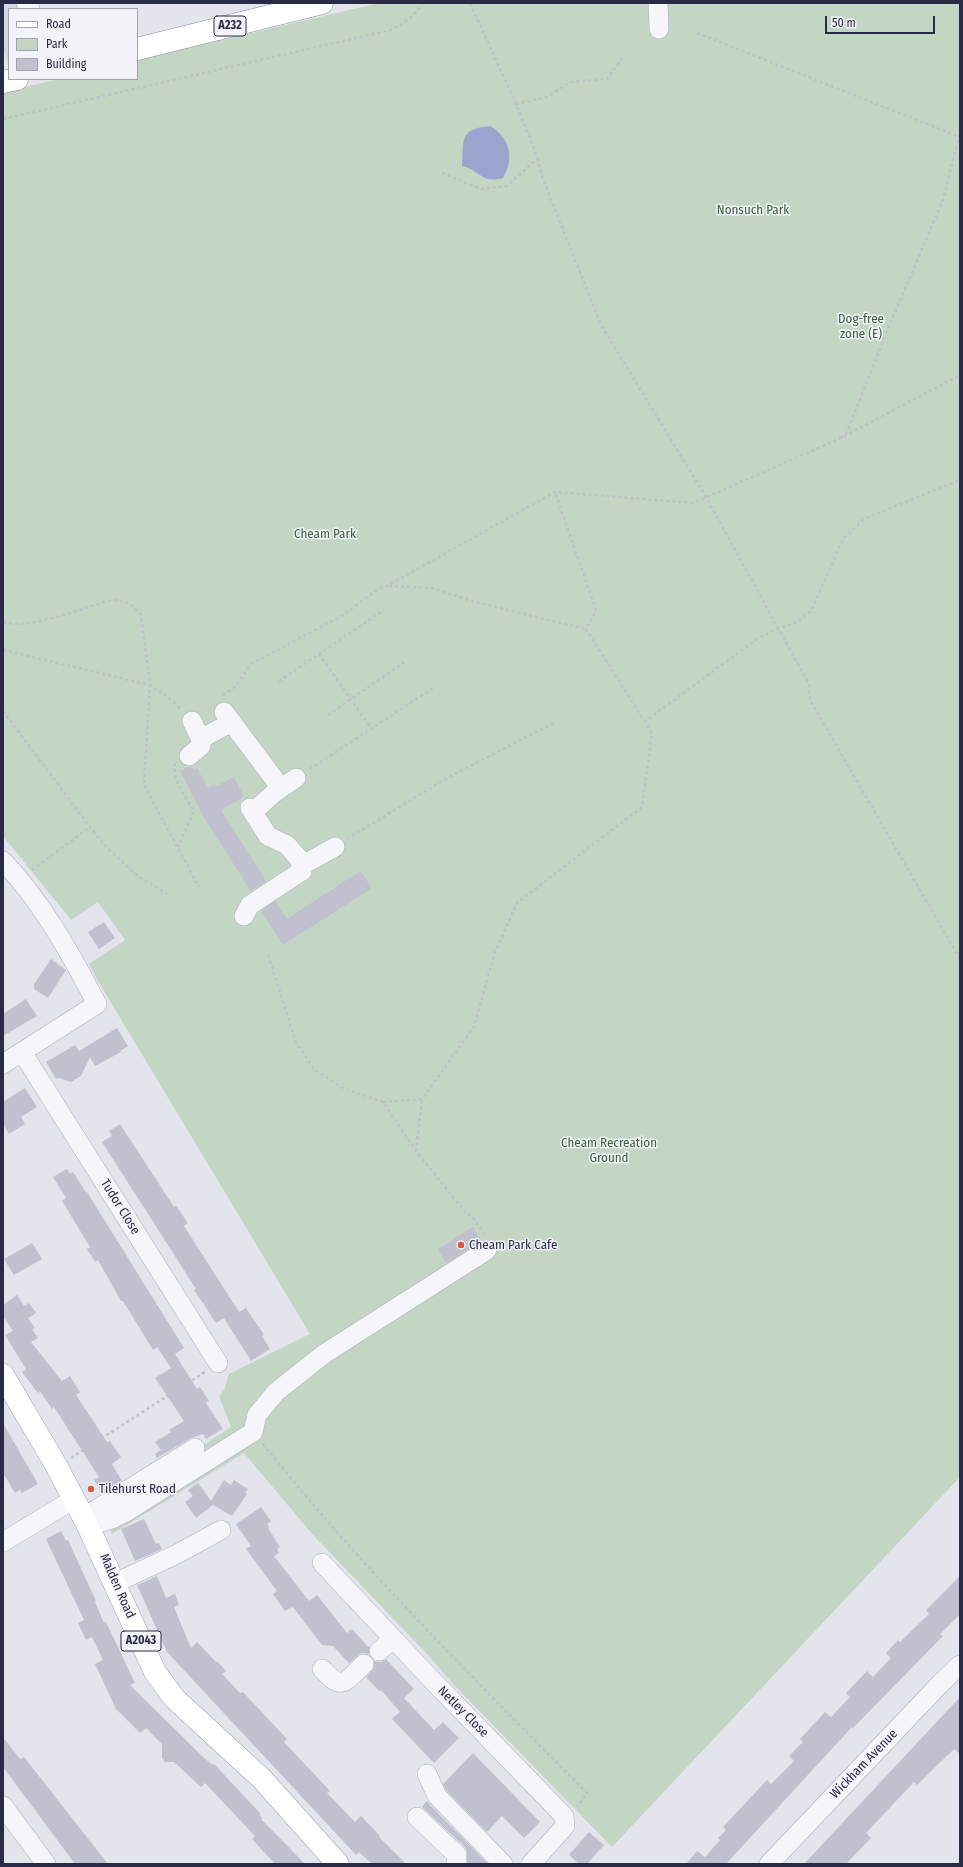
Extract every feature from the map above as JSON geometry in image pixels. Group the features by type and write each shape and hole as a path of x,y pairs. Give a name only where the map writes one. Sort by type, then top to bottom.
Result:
{"main road":[{"name":"A232","path":"138,50 322,3"},
{"name":"Malden Road","path":"3,1375 57,1467 82,1514 156,1672 174,1698 262,1779 338,1864"}],"street":[{"path":"658,3 659,29"},
{"path":"201,740 206,736 224,711 289,783 252,810 268,836 288,845 300,860 302,871 250,906 244,916"},
{"path":"182,757 201,746 201,740 192,721"},
{"path":"301,866 335,847"},
{"path":"3,861 20,879 64,941 102,1000 3,1064"},
{"name":"Tudor Close","path":"22,1052 218,1363"},
{"path":"82,1514 112,1519 126,1512 253,1432 257,1415 276,1392 324,1354 487,1250"},
{"path":"3,1542 82,1514 195,1448"},
{"path":"115,1583 177,1554 221,1530"},
{"name":"Netley Close","path":"322,1563 386,1645 553,1803 564,1816 565,1826"},
{"path":"322,1669 338,1683 344,1682 364,1664"},
{"name":"Wickham Avenue","path":"769,1864 934,1690 960,1665"},
{"path":"426,1774 437,1796 503,1864"},
{"path":"3,1806 46,1864"},
{"path":"416,1817 457,1855 456,1864"},
{"path":"531,1864 565,1826"}],"path":[{"path":"3,118 391,30 407,21 422,3"},
{"path":"470,3 516,104 538,158 541,174 601,325 706,497 809,684 810,700 960,959"},
{"path":"697,33 959,136 943,200 890,324 847,432 840,440"},
{"path":"516,104 547,97 570,82 607,79 622,58"},
{"path":"442,173 481,189 507,186 538,158"},
{"path":"224,711 235,687 251,664 302,635 340,617 380,588 387,586 555,492 693,503 840,440 960,375"},
{"path":"644,722 757,639 779,628 796,623 811,611 843,539 864,519 960,480"},
{"path":"555,492 596,610 586,629"},
{"path":"387,586 431,588 479,604 586,629 652,733 642,807 517,903 494,955 474,1028 422,1100 416,1151"},
{"path":"3,622 13,625 32,622 110,600 124,600 135,607 142,615 150,685 144,785 199,887"},
{"path":"279,681 384,610"},
{"path":"3,650 150,685 173,701 192,721"},
{"path":"319,654 370,728"},
{"path":"328,715 406,662"},
{"path":"289,783 370,728 433,688"},
{"path":"3,711 107,848 139,877 167,894"},
{"path":"335,847 447,778 556,722"},
{"path":"178,847 194,811 177,783 174,772 182,757"},
{"path":"20,879 90,827"},
{"path":"268,955 296,1042 314,1069 343,1088 383,1102 422,1100"},
{"path":"383,1102 416,1151 466,1213 472,1216 488,1239 490,1245 487,1250"},
{"path":"57,1467 218,1363"},
{"path":"253,1432 308,1501 427,1632 586,1793 565,1826"}],"shaded area":[{"path":"8,3 20,3 22,8 8,8 8,65 3,46 3,5"}],"green space":[{"path":"379,3 960,3 960,1477 612,1847 455,1686 427,1654 313,1535 244,1453 112,1534 101,1509 166,1470 231,1427 219,1396 224,1390 229,1374 310,1334 89,964 125,940 98,902 71,920 3,836 3,92 55,80 138,80 138,60"}],"water":[{"path":"490,126 502,136 508,149 509,163 503,178 485,178 473,170 462,166 463,143 468,133 472,130"}],"building":[{"path":"188,767 192,767 194,770 197,768 208,788 214,785 215,787 234,777 244,797 221,810 266,881 251,891 206,821 180,771"},
{"path":"360,871 372,888 283,945 261,911 275,901 287,919"},
{"path":"104,922 115,938 99,949 88,932"},
{"path":"51,959 66,970 48,998 34,989 34,984"},
{"path":"26,999 37,1016 3,1036 3,1014"},
{"path":"117,1028 128,1046 120,1051 121,1052 95,1066 90,1057 81,1076 71,1082 59,1078 56,1079 46,1062 75,1045 79,1051"},
{"path":"25,1088 37,1107 21,1117 25,1124 9,1134 3,1124 3,1102"},
{"path":"120,1124 174,1207 176,1206 188,1223 184,1226 239,1312 246,1308 264,1335 262,1336 270,1349 251,1361 224,1318 216,1323 102,1142 112,1136 109,1131"},
{"path":"67,1169 70,1174 73,1172 87,1192 184,1348 175,1354 197,1389 200,1387 209,1401 206,1403 223,1429 206,1439 203,1434 189,1439 157,1458 155,1454 161,1450 155,1442 171,1432 169,1430 184,1421 155,1378 171,1368 157,1347 153,1350 123,1301 121,1301 98,1260 95,1262 87,1249 90,1247 62,1201 66,1198 53,1177"},
{"path":"473,1227 481,1241 446,1263 438,1249"},
{"path":"32,1243 42,1259 14,1275 4,1259"},
{"path":"17,1295 24,1306 29,1303 36,1313 28,1318 35,1328 32,1329 38,1338 31,1342 62,1381 70,1376 80,1392 76,1395 107,1442 110,1441 121,1457 112,1464 122,1481 102,1493 94,1480 99,1477 54,1407 52,1409 40,1391 38,1393 22,1372 26,1369 5,1335 13,1331 3,1316 3,1305"},
{"path":"3,1423 38,1484 22,1493 20,1490 15,1493 3,1473"},
{"path":"224,1480 231,1485 234,1480 248,1489 245,1493 247,1494 232,1516 213,1505 196,1518 185,1502 193,1496 188,1490 198,1483 211,1501"},
{"path":"261,1507 271,1521 267,1524 269,1527 268,1528 280,1547 277,1549 279,1553 274,1556 309,1601 317,1595 347,1633 352,1629 368,1647 370,1646 369,1654 361,1653 349,1663 333,1646 322,1645 293,1607 285,1611 273,1594 277,1591 246,1549 251,1546 236,1524"},
{"path":"144,1519 156,1544 159,1543 162,1549 135,1561 121,1529"},
{"path":"61,1531 66,1541 68,1540 96,1601 95,1602 104,1623 106,1622 135,1683 130,1685 204,1758 213,1765 214,1764 260,1813 261,1819 305,1864 275,1864 252,1839 255,1836 205,1783 201,1787 174,1762 165,1762 162,1758 162,1744 146,1728 140,1733 116,1709 95,1664 103,1660 92,1637 86,1640 78,1623 84,1620 46,1539"},
{"path":"157,1576 166,1598 175,1594 179,1605 174,1607 191,1648 197,1642 216,1662 217,1661 226,1671 222,1674 240,1693 243,1692 287,1739 284,1742 330,1791 327,1793 355,1822 361,1816 380,1836 379,1837 406,1864 372,1864 359,1852 356,1855 167,1652 137,1585"},
{"path":"960,1576 960,1614 940,1634 943,1636 853,1728 852,1727 726,1864 686,1864 697,1851 705,1857 720,1840 718,1838 726,1830 723,1827 767,1780 771,1784 794,1761 789,1756 803,1742 800,1739 825,1712 831,1717 850,1697 846,1693 867,1671 873,1677 891,1658 886,1653 898,1640 900,1642 929,1614 926,1610"},
{"path":"386,1659 414,1689 404,1698 434,1730 443,1722 459,1738 434,1763 392,1719 400,1712 381,1690 379,1691 366,1677 374,1668 374,1661 381,1662"},
{"path":"960,1697 960,1754 954,1749 917,1785 914,1782 866,1833 871,1838 846,1864 804,1864"},
{"path":"3,1737 20,1759 24,1757 108,1864 75,1864 3,1767"},
{"path":"473,1753 540,1822 524,1838 502,1816 487,1832 446,1790 443,1784"},
{"path":"427,1801 488,1864 467,1864 467,1852 465,1847 422,1807"},
{"path":"589,1832 604,1845 587,1864 579,1864 569,1855"}],"place":[{"name":"Cheam Park Cafe","path":"461,1245"},
{"name":"Tilehurst Road","path":"91,1489"}],"park label":[{"name":"Nonsuch Park","path":"753,210"},
{"name":"Dog-free zone (E)","path":"861,326"},
{"name":"Cheam Park","path":"325,534"},
{"name":"Cheam Recreation Ground","path":"609,1150"}]}
